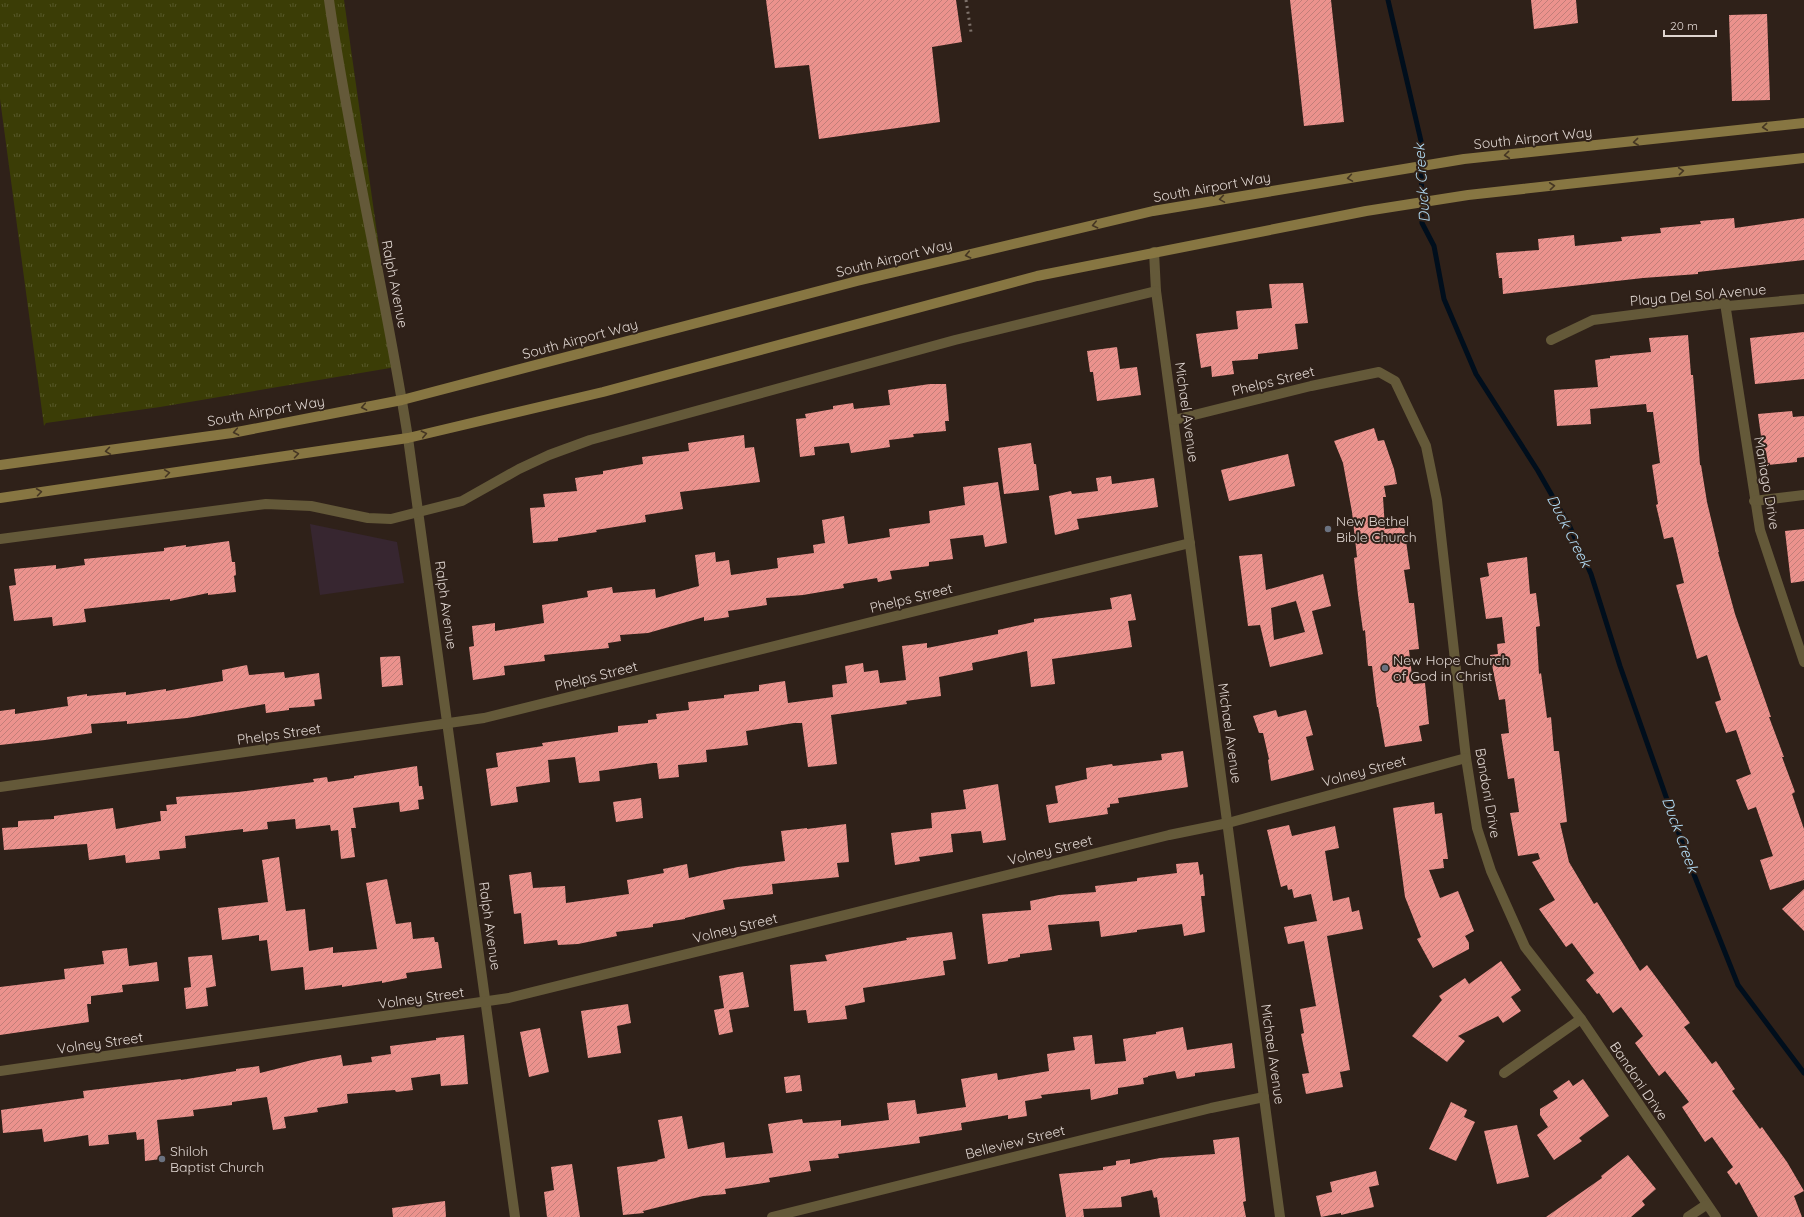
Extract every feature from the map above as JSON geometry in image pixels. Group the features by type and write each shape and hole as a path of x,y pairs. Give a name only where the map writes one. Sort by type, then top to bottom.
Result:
{"main road":[{"name":"South Airport Way","path":"0,465 232,433 402,400 857,281 1153,211 1452,162 1804,123"},
{"path":"0,498 408,438 603,392 1037,276 1366,211 1458,197 1804,158"}],"street":[{"name":"Ralph Avenue","path":"330,0 351,130 402,400 420,513 515,1217"},
{"name":"Michael Avenue","path":"1154,252 1156,292 1280,1217"},
{"path":"0,539 266,504 311,506 368,518 391,519 420,513 462,501 548,455 590,440 955,340 1156,292"},
{"name":"Playa Del Sol Avenue","path":"1551,340 1593,320 1725,303 1728,306 1804,299"},
{"name":"Maniago Drive","path":"1725,303 1754,501 1760,530 1804,662"},
{"name":"Phelps Street","path":"1174,420 1311,386 1379,372"},
{"name":"Bandoni Drive","path":"1379,372 1395,381 1426,446 1437,500 1466,758 1477,828 1491,871 1525,948 1581,1019 1706,1205 1716,1217"},
{"path":"1754,501 1804,495"},
{"name":"Phelps Street","path":"0,787 448,724 492,716 1190,543"},
{"name":"Volney Street","path":"0,1071 509,998 1169,835 1228,823 1466,758"},
{"path":"1504,1073 1581,1019"},
{"name":"Belleview Street","path":"772,1217 1211,1108 1264,1097"},
{"path":"1688,1217 1706,1205"}],"shaded area":[{"path":"310,524 397,542 404,583 320,595"}],"green space":[{"path":"0,0 344,0 396,367 160,407 46,423 44,426 0,99"}],"building":[{"path":"766,0 956,0 962,42 932,47 940,122 819,139 809,65 775,68"},
{"path":"1290,0 1331,0 1344,122 1304,126"},
{"path":"1531,0 1576,0 1578,23 1534,29"},
{"path":"1767,14 1770,100 1732,101 1729,15"},
{"path":"1734,218 1735,228 1804,218 1804,260 1698,272 1698,274 1643,278 1503,294 1502,278 1499,278 1496,253 1539,250 1538,239 1574,235 1575,246 1622,241 1621,237 1661,233 1660,228 1701,224 1700,221"},
{"path":"1303,283 1308,323 1295,324 1298,349 1258,354 1258,359 1232,361 1234,374 1212,377 1211,366 1201,368 1196,334 1238,329 1236,311 1272,308 1269,284"},
{"path":"1804,332 1804,379 1755,384 1750,338"},
{"path":"1688,335 1691,375 1693,375 1700,465 1718,552 1735,614 1771,717 1769,717 1795,792 1792,794 1804,829 1804,880 1770,890 1760,860 1773,856 1756,807 1748,810 1736,780 1751,774 1736,730 1726,733 1715,702 1721,700 1707,655 1697,659 1676,585 1684,583 1673,537 1664,539 1656,505 1658,504 1652,465 1660,463 1653,412 1647,412 1646,404 1590,409 1591,424 1557,426 1554,390 1598,387 1595,360 1610,358 1610,356 1651,352 1649,338"},
{"path":"1117,347 1120,369 1137,367 1141,395 1097,401 1093,372 1090,372 1087,351"},
{"path":"930,384 946,384 949,421 945,421 946,431 913,434 914,437 889,440 890,447 851,453 849,443 814,447 815,455 800,457 796,419 806,418 805,414 833,409 833,406 853,403 854,409 890,405 888,390"},
{"path":"1792,411 1793,417 1804,416 1804,457 1797,458 1797,462 1768,465 1766,451 1763,451 1758,414"},
{"path":"1374,428 1378,441 1384,440 1394,469 1397,484 1384,486 1386,497 1383,497 1385,529 1404,527 1410,569 1404,570 1409,603 1414,603 1419,649 1409,650 1413,684 1425,683 1429,724 1419,726 1422,741 1385,747 1377,707 1372,666 1368,666 1365,630 1363,631 1354,558 1357,557 1352,512 1343,463 1334,441"},
{"path":"744,435 745,448 754,447 760,482 680,492 683,509 645,515 646,522 558,538 558,541 533,543 530,508 545,507 543,494 577,491 575,478 603,474 603,471 643,464 642,457 689,451 688,443"},
{"path":"1031,443 1034,464 1036,464 1039,490 1004,494 998,448"},
{"path":"1288,454 1295,486 1229,501 1221,470"},
{"path":"1111,476 1112,484 1154,478 1158,507 1077,519 1079,529 1055,535 1049,496 1071,491 1072,494 1098,491 1096,478"},
{"path":"998,482 1007,543 985,547 983,535 950,539 953,559 929,562 929,566 890,571 892,579 878,582 877,578 843,584 844,588 803,595 766,598 767,605 728,611 729,617 704,621 704,617 648,633 620,635 621,641 608,643 609,648 544,655 545,661 504,666 505,675 473,680 469,647 474,646 472,626 495,623 495,631 544,623 542,605 588,597 587,591 612,587 613,593 655,589 656,598 699,586 695,555 715,552 716,562 729,560 731,575 778,568 777,558 814,553 813,545 825,543 822,520 844,516 848,544 890,537 889,529 930,523 929,511 965,505 963,487"},
{"path":"1804,529 1804,581 1791,583 1785,531"},
{"path":"229,541 232,562 235,562 236,575 234,576 236,592 208,595 208,593 170,601 170,599 84,609 86,622 53,626 52,617 14,621 9,586 16,585 14,569 56,565 56,569 85,565 84,559 164,551 164,548 186,545 186,547"},
{"path":"1262,554 1266,590 1323,574 1331,606 1312,611 1323,654 1270,667 1260,625 1248,626 1239,556","holes":["1296,601 1305,632 1274,640 1271,608"]},
{"path":"1527,557 1530,594 1536,593 1540,626 1536,627 1539,674 1541,673 1547,718 1551,717 1554,751 1559,751 1567,822 1560,823 1569,862 1594,904 1597,902 1640,971 1647,965 1690,1023 1684,1027 1712,1064 1716,1061 1735,1089 1732,1091 1760,1129 1762,1127 1787,1162 1804,1191 1794,1196 1802,1217 1758,1217 1739,1182 1736,1185 1727,1172 1733,1167 1712,1137 1705,1142 1682,1107 1689,1102 1665,1071 1659,1076 1635,1043 1643,1036 1621,1007 1613,1013 1599,993 1597,994 1586,980 1594,973 1572,943 1566,947 1539,909 1555,900 1532,862 1540,859 1538,853 1518,856 1510,813 1519,812 1514,778 1508,779 1501,734 1509,733 1505,699 1499,700 1490,655 1498,654 1497,644 1505,643 1502,617 1486,619 1480,578 1489,576 1487,563"},
{"path":"1131,594 1136,620 1128,621 1132,647 1052,659 1055,684 1031,687 1027,651 972,663 973,670 939,677 941,696 906,701 907,704 831,715 837,764 808,767 802,723 794,723 746,731 748,745 706,750 707,762 678,765 679,777 659,779 657,763 653,763 599,771 600,781 579,783 575,757 548,760 550,782 516,787 518,802 491,806 486,769 498,767 496,753 543,746 542,743 618,732 618,726 648,723 648,720 657,719 656,714 689,710 688,702 724,698 724,695 759,691 759,685 785,681 788,703 833,697 832,685 847,683 845,666 863,663 864,672 878,670 880,683 906,680 902,646 927,643 927,648 998,634 998,630 1034,622 1034,619 1112,609 1110,598"},
{"path":"400,656 403,685 382,687 380,657"},
{"path":"247,665 249,675 284,672 285,678 319,673 322,699 314,700 315,706 289,708 289,710 266,713 265,704 187,718 127,724 127,721 91,724 92,733 0,745 0,711 15,709 15,714 68,706 67,697 87,694 87,696 126,692 126,695 166,689 166,691 223,681 222,670"},
{"path":"1276,710 1278,717 1306,710 1313,735 1306,737 1314,770 1271,781 1269,759 1263,733 1259,733 1253,716"},
{"path":"1183,751 1188,787 1118,798 1119,803 1110,804 1110,807 1107,808 1108,814 1049,823 1046,805 1058,803 1055,786 1087,779 1086,768 1112,764 1113,766 1162,760 1161,754"},
{"path":"417,766 419,786 422,786 424,799 418,800 419,809 400,812 399,802 353,808 356,828 351,828 355,857 341,859 338,830 331,831 330,825 296,829 295,819 267,822 268,829 243,832 243,829 185,836 186,848 159,851 160,859 126,863 125,855 89,860 87,844 4,850 2,828 18,827 18,821 54,819 54,816 113,808 116,829 161,821 160,811 167,811 166,805 177,804 176,797 238,792 314,782 313,779 327,777 328,782 354,778 354,776"},
{"path":"998,784 1006,840 983,843 981,831 951,834 953,852 919,857 920,861 895,865 891,833 932,828 931,813 966,809 963,790"},
{"path":"641,798 643,818 616,822 613,802"},
{"path":"1434,802 1435,814 1442,813 1448,859 1443,859 1444,868 1429,870 1440,898 1458,891 1474,931 1465,936 1469,943 1469,949 1433,968 1417,939 1421,937 1405,897 1393,808"},
{"path":"846,824 849,862 837,863 839,877 772,884 773,894 723,900 725,909 685,919 653,924 653,927 616,932 617,936 578,944 558,945 557,940 524,944 521,913 514,914 509,875 531,872 533,888 565,886 566,903 629,894 627,880 664,873 663,869 687,864 689,878 738,867 785,861 781,831"},
{"path":"1289,825 1292,836 1335,826 1339,848 1325,851 1333,901 1349,897 1352,912 1359,910 1363,929 1327,936 1350,1070 1340,1072 1343,1087 1306,1094 1302,1074 1309,1073 1301,1034 1304,1033 1300,1009 1316,1006 1304,941 1288,944 1284,927 1317,921 1311,894 1294,898 1292,889 1288,890 1287,885 1281,887 1267,830"},
{"path":"279,857 286,911 305,909 309,951 333,947 333,953 377,949 366,883 387,879 396,924 411,922 413,939 434,937 435,942 438,942 442,968 406,973 407,978 382,983 382,981 342,987 342,985 305,990 303,967 271,971 267,940 259,941 259,935 222,940 218,908 268,902 262,860"},
{"path":"1198,862 1200,875 1203,874 1205,896 1201,896 1205,932 1184,936 1182,924 1137,930 1137,932 1101,937 1099,921 1048,925 1052,950 1020,954 1020,957 1008,959 1008,961 988,964 982,914 1031,910 1030,901 1059,895 1096,892 1095,886 1137,881 1137,878 1177,873 1176,864"},
{"path":"1804,889 1804,931 1782,909"},
{"path":"952,932 956,959 943,961 945,975 863,988 865,1002 845,1006 847,1019 808,1023 806,1010 794,1011 790,965 827,961 825,955 907,940 906,938"},
{"path":"127,948 129,966 157,962 159,981 122,985 123,992 91,996 91,1004 87,1004 89,1022 0,1035 0,987 65,979 64,969 104,964 102,951"},
{"path":"212,955 216,986 206,988 208,1006 186,1009 184,988 191,987 188,957"},
{"path":"1501,961 1521,990 1511,997 1521,1011 1503,1023 1498,1016 1458,1036 1465,1041 1447,1062 1412,1036 1442,1000 1439,996 1465,978 1469,984"},
{"path":"743,972 749,1007 729,1010 733,1032 719,1035 714,1010 724,1008 719,976"},
{"path":"628,1004 631,1023 617,1026 621,1053 588,1058 581,1011"},
{"path":"1183,1027 1187,1050 1232,1043 1235,1068 1195,1073 1195,1076 1177,1079 1175,1071 1148,1076 1143,1078 1144,1084 1118,1088 1118,1094 1091,1100 1090,1089 1041,1095 1042,1098 1025,1101 1027,1116 1008,1119 1008,1115 961,1123 962,1130 919,1137 920,1143 838,1154 839,1158 809,1161 811,1171 769,1178 770,1182 725,1189 726,1194 703,1196 643,1211 644,1213 623,1215 617,1167 658,1161 657,1160 665,1158 658,1120 682,1116 688,1149 724,1142 726,1158 773,1153 768,1124 802,1119 803,1123 841,1120 841,1126 889,1120 887,1103 915,1100 917,1114 966,1107 961,1079 997,1073 998,1080 1049,1071 1047,1054 1075,1050 1073,1037 1092,1035 1095,1064 1126,1061 1123,1039 1156,1034 1156,1032"},
{"path":"540,1028 549,1072 529,1077 520,1032"},
{"path":"464,1035 468,1084 441,1086 440,1074 411,1078 413,1090 347,1094 348,1103 317,1108 318,1112 284,1117 286,1128 273,1130 267,1097 232,1102 232,1105 193,1110 194,1116 157,1120 161,1159 145,1161 144,1139 137,1140 136,1132 108,1135 109,1144 89,1146 88,1135 44,1142 42,1129 3,1133 1,1110 84,1098 83,1091 181,1080 259,1066 260,1073 312,1060 341,1055 343,1066 372,1062 371,1057 391,1054 390,1046"},
{"path":"800,1075 802,1091 786,1093 784,1077"},
{"path":"1583,1079 1609,1116 1579,1138 1582,1141 1554,1160 1537,1135 1548,1127 1540,1115 1540,1109 1558,1098 1553,1091 1569,1080 1573,1086"},
{"path":"1451,1102 1467,1110 1464,1117 1475,1122 1456,1161 1429,1149"},
{"path":"1517,1125 1529,1177 1497,1184 1484,1131"},
{"path":"1239,1137 1246,1201 1243,1202 1246,1217 1160,1217 1157,1197 1154,1198 1152,1190 1121,1197 1122,1207 1083,1209 1084,1217 1066,1217 1059,1174 1103,1170 1103,1167 1116,1165 1116,1161 1130,1159 1130,1164 1160,1158 1215,1154 1213,1140"},
{"path":"1628,1155 1656,1189 1642,1201 1645,1205 1631,1217 1546,1217 1602,1178 1601,1176"},
{"path":"572,1164 580,1217 547,1217 544,1192 554,1190 551,1167"},
{"path":"1376,1171 1379,1185 1369,1187 1374,1207 1341,1215 1341,1213 1321,1217 1316,1196 1332,1192 1330,1182"},
{"path":"445,1201 446,1217 393,1217 392,1208"}],"waterway":[{"name":"Duck Creek","path":"1388,0 1421,141 1422,223 1434,246 1444,299 1476,374 1538,471 1570,527 1591,574 1620,666 1689,862 1738,985 1804,1073"}],"railway":[{"path":"966,0 971,32"}],"place":[{"name":"New Bethel Bible Church","path":"1328,529"},
{"name":"New Hope Church of God in Christ","path":"1385,668"},
{"name":"Shiloh Baptist Church","path":"162,1159"}]}
